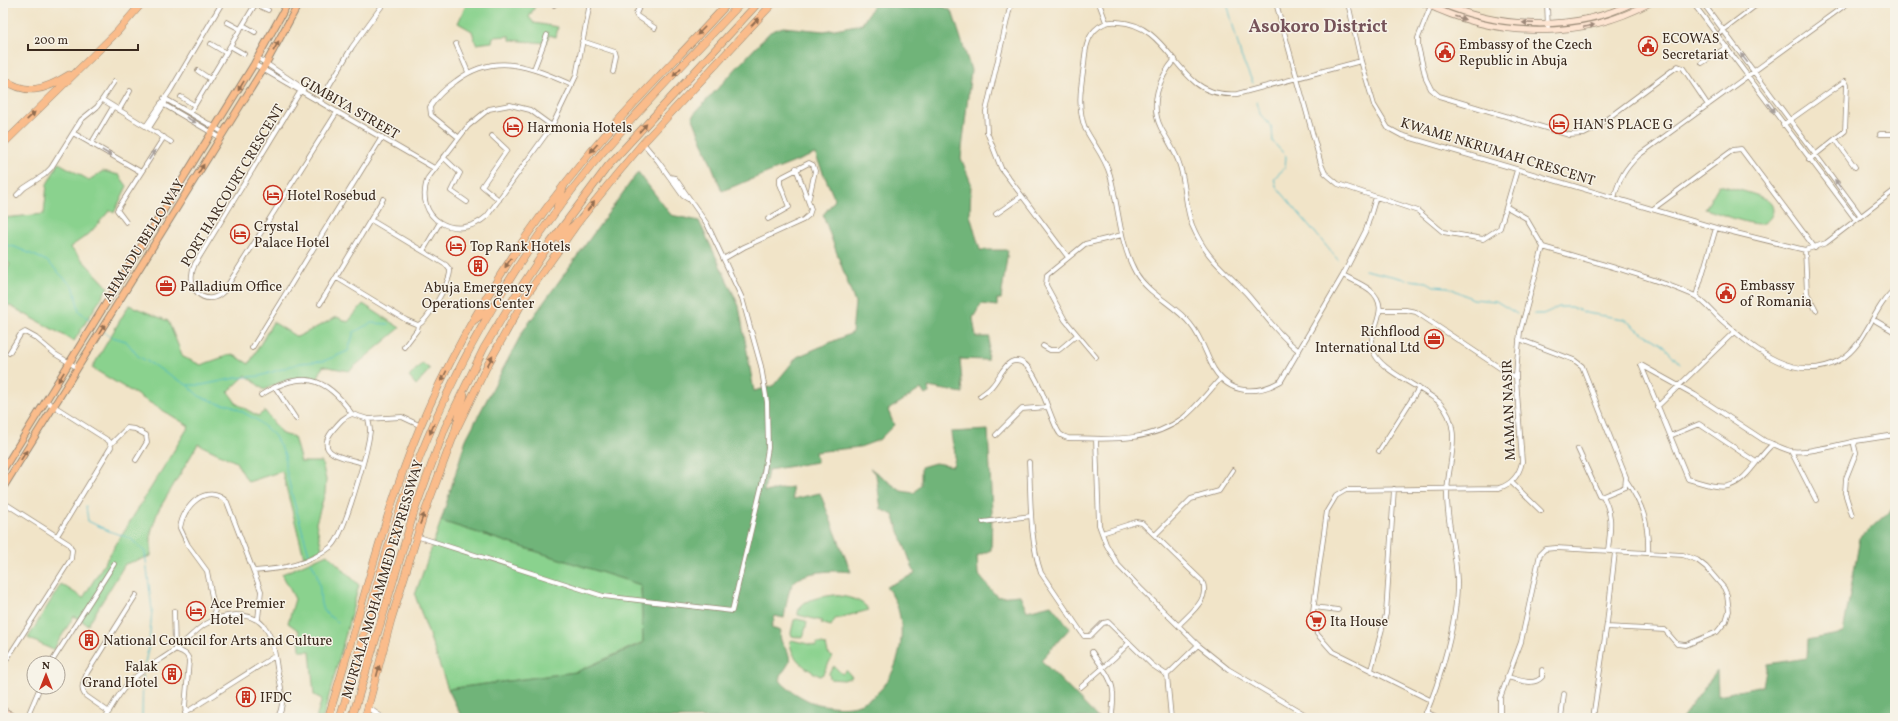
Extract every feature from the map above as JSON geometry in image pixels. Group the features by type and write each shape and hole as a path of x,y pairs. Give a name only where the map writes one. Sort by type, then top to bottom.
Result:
{"highway":[{"path":"3,144 117,32 142,3"},
{"name":"MURTALA MOHAMMED EXPRESSWAY","path":"328,718 385,524 421,426 473,321 518,248 564,185 619,119 728,3"},
{"name":"MURTALA MOHAMMED EXPRESSWAY","path":"340,718 389,544 415,468 468,352 493,307 522,259 555,213 615,138 741,3"},
{"name":"MURTALA MOHAMMED EXPRESSWAY","path":"352,718 414,512 445,428 488,341 548,246 608,166 758,3"},
{"name":"MURTALA MOHAMMED EXPRESSWAY","path":"366,718 416,536 455,432 486,368 526,296 579,221 643,143 773,3"},
{"path":"3,79 12,86 26,90 40,89 69,76 90,58"},
{"path":"555,213 564,185"},
{"path":"548,246 579,221"},
{"path":"473,321 493,307"},
{"path":"455,432 467,383"}],"main road":[{"name":"AHMADU BELLO WAY","path":"3,470 214,130 256,61 288,3"},
{"name":"AHMADU BELLO WAY","path":"3,488 263,69 299,3"},
{"path":"1424,3 1431,4 1456,16 1486,25 1517,29 1548,30 1572,29 1592,25 1613,19 1650,3"},
{"path":"1440,3 1487,18 1523,23 1564,23 1597,16 1634,3"},
{"path":"3,710 16,718"}],"street":[{"path":"147,127 163,104 222,3"},
{"path":"190,113 255,3 268,10"},
{"path":"320,101 352,47 384,3"},
{"path":"552,126 530,110 518,106 500,106 489,109 480,115 458,136 428,178 424,193 427,207 439,224 456,228 479,223 487,216 552,126 572,85 579,62 590,3"},
{"path":"641,3 636,14 637,16 655,28"},
{"path":"1011,3 986,111 986,125 989,139 998,162 1068,257"},
{"path":"1098,3 1106,22"},
{"path":"1276,3 1296,78 1325,173 1338,184 1418,211 1443,232 1478,239 1487,238 1500,228 1517,170"},
{"name":"KWAME NKRUMAH CRESCENT","path":"1348,3 1361,61 1374,105 1388,128 1401,135 1716,228 1805,250 1815,248 1826,243 1895,190"},
{"path":"1547,3 1548,30"},
{"path":"1693,3 1809,160 1856,220"},
{"path":"1703,3 1861,216"},
{"path":"1717,35 1759,3"},
{"path":"1614,198 1618,180 1628,165 1848,3"},
{"path":"1431,4 1418,42 1426,79 1435,93 1439,96 1569,135 1584,134 1613,117 1675,68 1680,66 1708,105"},
{"path":"227,22 255,32"},
{"path":"1361,61 1237,94 1224,94 1209,91 1196,83 1168,50 1142,29 1124,22 1106,22 1094,31 1086,48 1080,92 1080,108 1086,128 1110,174 1122,235 1129,257 1137,274 1192,325 1203,343 1214,368 1221,378 1243,390 1254,391 1266,388 1280,381 1343,275 1366,230 1376,197"},
{"path":"534,69 547,35"},
{"path":"582,41 615,52 616,56 613,72"},
{"path":"211,44 226,53"},
{"path":"456,44 468,72"},
{"path":"230,46 244,54"},
{"path":"1702,63 1727,47"},
{"path":"1175,59 1162,76 1157,95 1156,107 1161,128 1172,146 1180,167 1187,207 1192,224 1202,246 1218,266 1245,292 1281,336 1299,351"},
{"path":"256,61 266,63 303,87 306,93"},
{"name":"GIMBIYA STREET","path":"256,61 263,69 301,92 306,93 434,168"},
{"path":"458,136 431,115 430,107 450,86 468,72 488,65 512,64 534,69 572,85"},
{"path":"198,71 210,79"},
{"path":"1783,125 1845,81 1847,85 1846,127 1843,133 1836,140 1809,160"},
{"path":"17,195 24,188 48,171 81,120 97,107 114,82"},
{"name":"PORT HARCOURT CRESCENT","path":"303,87 194,264 191,272 192,284 197,293 203,296 216,297 224,291 337,112"},
{"path":"119,110 130,91"},
{"path":"181,97 194,105"},
{"path":"166,99 190,113 222,135"},
{"path":"103,100 171,142"},
{"path":"163,104 214,130"},
{"path":"91,144 113,107"},
{"path":"73,134 141,172"},
{"path":"1880,134 1895,134"},
{"path":"492,136 507,150 482,186 499,200"},
{"path":"126,222 117,210 164,137"},
{"path":"252,348 382,137"},
{"path":"1836,140 1855,167"},
{"path":"416,536 603,596 732,611 762,484 768,448 767,402 761,366 742,298 725,258 707,224 688,199 687,193 675,178 670,177 643,143"},
{"path":"1653,209 1733,150 1740,149 1815,248"},
{"path":"443,157 460,173 451,190 467,202"},
{"path":"768,218 788,208 780,179 783,175 796,168 809,164 815,168 808,200"},
{"path":"725,258 744,246 806,217 811,209 796,168"},
{"path":"996,214 1022,196"},
{"path":"320,304 337,278 383,199"},
{"path":"1507,207 1526,218 1543,247 1663,282 1696,296 1757,350 1784,364 1802,368 1821,367 1846,356 1875,320 1883,302 1895,289"},
{"path":"371,220 446,265 450,270 451,274 449,280 427,317 422,324 418,325 417,330 404,347"},
{"path":"423,251 439,224"},
{"path":"1696,296 1716,228"},
{"path":"1096,357 1076,335 1065,320 1046,282 1047,275 1087,243 1122,235"},
{"name":"MAMAN NASIR","path":"1511,482 1519,473 1522,462 1516,377 1519,339 1543,247"},
{"path":"1805,250 1808,293 1816,310"},
{"path":"1343,275 1369,289 1376,296 1380,310 1371,343 1374,354 1385,366 1434,398 1442,405 1452,425 1453,445 1447,488 1448,518 1457,578 1456,610 1452,631 1424,718"},
{"path":"337,278 406,320 418,325"},
{"path":"1380,310 1406,310 1416,312 1506,372 1516,377"},
{"path":"1875,320 1895,332"},
{"path":"9,353 20,334 29,332 55,354 78,368"},
{"path":"1657,407 1735,332"},
{"path":"1043,346 1050,350 1059,350 1076,335"},
{"path":"1519,339 1580,363 1626,479 1632,488 1647,522 1648,553"},
{"path":"980,396 992,386 1009,364 1016,361 1032,370 1060,435 1068,438 1131,438 1145,436 1161,431 1185,416 1221,378"},
{"path":"1773,444 1742,478 1728,486 1713,485 1688,479 1657,407 1641,365 1679,386 1765,441 1773,444 1791,451 1801,451 1895,435"},
{"path":"261,395 285,382 310,380 321,384 346,406 352,414 368,419 402,417 421,426"},
{"path":"275,387 296,419"},
{"path":"1380,451 1419,388"},
{"path":"46,401 111,444"},
{"path":"996,435 1022,409 1048,407"},
{"path":"352,414 342,419 328,436 326,446 327,450 333,453 362,463"},
{"path":"254,571 286,568 296,565 324,551 336,542 340,534 362,463 370,431 368,419"},
{"path":"1670,436 1699,424 1756,462"},
{"path":"57,536 110,450 111,444 127,428 135,429 146,435 147,442 136,460"},
{"path":"1096,438 1099,525 1106,544 1118,565 1198,645 1228,669 1311,718"},
{"path":"1852,515 1845,493 1846,478 1855,459 1856,453 1854,445 1856,441"},
{"path":"1578,449 1597,493 1603,496 1610,510 1611,518 1608,551"},
{"path":"1791,451 1816,500"},
{"path":"1029,462 1031,516 1037,562 1041,574 1081,633 1087,637 1090,636 1103,623 1108,622 1152,665 1167,675"},
{"path":"1155,535 1190,499 1219,491 1234,470"},
{"path":"1603,496 1625,487 1626,479"},
{"path":"1430,700 1332,651 1322,640 1315,626 1314,607 1327,511 1332,501 1336,496 1346,490 1499,488 1511,482 1541,511"},
{"path":"1371,670 1386,614 1394,489"},
{"path":"216,618 207,571 180,531 180,524 199,497 211,494 222,498 227,502 254,571 261,596 258,619"},
{"path":"3,502 69,544 72,550 71,559 3,665"},
{"path":"983,522 1031,516"},
{"path":"1102,533 1139,522 1142,523 1202,580 1205,587 1202,600 1179,625"},
{"path":"1500,718 1500,698 1521,642 1542,550 1556,548 1690,556 1706,567 1724,588 1727,595 1729,611 1726,620 1717,632 1683,646 1677,644 1665,630 1607,627"},
{"path":"1593,718 1607,627 1615,552"},
{"path":"56,655 114,564"},
{"path":"109,712 86,696 83,693 82,686 87,673 136,595"},
{"path":"1314,607 1338,610"},
{"path":"174,611 176,649"},
{"path":"105,718 127,684 176,649 203,626 216,618 231,615 246,615 258,619 265,627 275,656 282,697 282,705 277,718"},
{"path":"1081,687 1129,643"},
{"path":"1167,675 1198,645"},
{"path":"176,649 185,653 188,657 186,716"},
{"path":"1092,652 1103,668 1113,691 1112,718"},
{"path":"186,716 275,656"},
{"path":"1507,677 1536,682 1542,677 1542,670"},
{"path":"1167,675 1171,718"},
{"path":"1562,718 1564,694"},
{"path":"26,718 36,695"},
{"path":"368,708 383,718"},
{"path":"1426,712 1439,718"}],"green space":[{"path":"467,3 537,3 529,17 534,23 558,27 556,37 549,35 546,43 510,40 510,36 493,37 492,42 476,44 472,31 458,23"},
{"path":"875,3 936,3 952,11 971,70 961,158 971,183 970,215 980,250 1008,250 1001,299 997,299 997,306 981,304 973,318 976,337 990,337 987,360 960,359 963,393 928,387 929,393 925,395 921,389 888,410 894,425 879,440 860,447 815,452 817,462 768,470 764,492 792,487 793,499 820,493 851,572 819,572 803,576 796,580 792,585 784,618 775,616 771,628 781,631 780,637 789,656 789,661 780,675 780,680 789,689 807,700 819,704 838,707 859,704 873,696 885,684 894,669 899,652 901,634 900,617 895,601 886,587 915,574 893,515 881,509 876,475 870,468 901,491 914,493 921,485 921,467 935,463 953,466 955,452 951,432 988,430 992,511 991,550 977,556 978,574 997,597 1020,595 1027,611 1051,605 1070,628 1041,660 1098,718 462,718 448,689 576,672 643,643 641,585 441,521 466,439 523,331 638,172 671,215 699,221 739,306 754,391 773,386 797,357 852,333 855,303 823,215 835,200 815,154 722,191 692,116 770,32 783,27 824,31 862,24"},
{"path":"59,163 89,180 103,171 119,175 127,186 114,213 110,210 89,234 70,247 108,287 74,341 3,302 3,277 10,264 3,260 3,218 44,214 47,184"},
{"path":"1719,185 1755,195 1768,201 1773,207 1771,217 1766,222 1754,224 1705,209"},
{"path":"363,304 400,328 349,371 323,366 317,380 302,378 290,379 264,390 246,375 228,392 237,404 258,416 265,411 282,434 294,437 301,462 322,462 326,480 325,493 316,523 322,549 304,557 282,471 248,482 236,462 198,444 158,511 151,532 151,556 125,564 88,625 74,616 53,650 28,638 61,584 83,598 189,426 92,368 129,305 168,321 183,357 201,365 232,354 249,364 273,322 297,337 337,317 348,322"},
{"path":"422,363 430,369 416,385 409,377"},
{"path":"1895,506 1895,718 1682,718 1717,671 1718,695 1763,686 1767,664 1807,658 1808,640 1843,633 1860,538"},
{"path":"441,521 641,585 643,642 576,672 448,689 415,595"},
{"path":"327,554 359,585 323,718 316,718 322,699 314,695 310,651 300,651 299,631 288,623 295,599 282,574"},
{"path":"834,595 858,601 869,610 835,619 831,626 821,623 822,621 798,615 802,605 806,602 817,598"},
{"path":"797,619 806,621 807,623 803,638 792,636 791,633 794,620"},
{"path":"792,640 816,646 817,643 826,645 828,653 832,657 823,674 820,676 800,663 793,654 790,642"},
{"path":"834,666 842,674 846,670 852,677 844,680 830,679 829,673"}],"waterway":[{"path":"1227,3 1241,56 1253,83"},
{"path":"1257,102 1260,114 1272,127 1273,142 1286,156 1285,168 1274,178 1276,186 1338,260"},
{"path":"3,245 15,247 47,261 74,288 79,311 92,322"},
{"path":"1365,270 1409,280 1427,282 1434,286 1448,287 1473,299 1496,301 1517,314"},
{"path":"1533,314 1543,314 1559,307 1571,307 1586,313 1624,319 1663,345 1680,364"},
{"path":"103,331 109,336 126,341 138,356 187,385 202,385 236,378 260,376 300,363 324,361 348,351 354,332 371,323 389,324"},
{"path":"188,386 199,396 220,404 230,405 257,420 274,435 285,455 285,465 292,495 309,554"},
{"path":"86,506 88,521 109,531 130,538 145,552 152,610 149,644 144,668"},
{"path":"311,562 318,577 322,608 330,617 338,622"},
{"path":"142,718 143,675"}],"place":[{"name":"ECOWAS Secretariat","path":"1648,46"},
{"name":"Embassy of the Czech Republic in Abuja","path":"1445,52"},
{"name":"HAN'S PLACE G","path":"1559,124"},
{"name":"Harmonia Hotels","path":"513,127"},
{"name":"Hotel Rosebud","path":"273,195"},
{"name":"Crystal Palace Hotel","path":"240,234"},
{"name":"Top Rank Hotels","path":"456,246"},
{"name":"Abuja Emergency Operations Center","path":"478,266"},
{"name":"Palladium Office","path":"166,286"},
{"name":"Embassy of Romania","path":"1726,293"},
{"name":"Richflood International Ltd","path":"1434,339"},
{"name":"Ace Premier Hotel","path":"196,611"},
{"name":"Ita House","path":"1316,621"},
{"name":"National Council for Arts and Culture","path":"89,640"},
{"name":"Falak Grand Hotel","path":"172,674"},
{"name":"IFDC","path":"246,697"}],"district":[{"name":"Asokoro District","path":"1318,26"}]}
